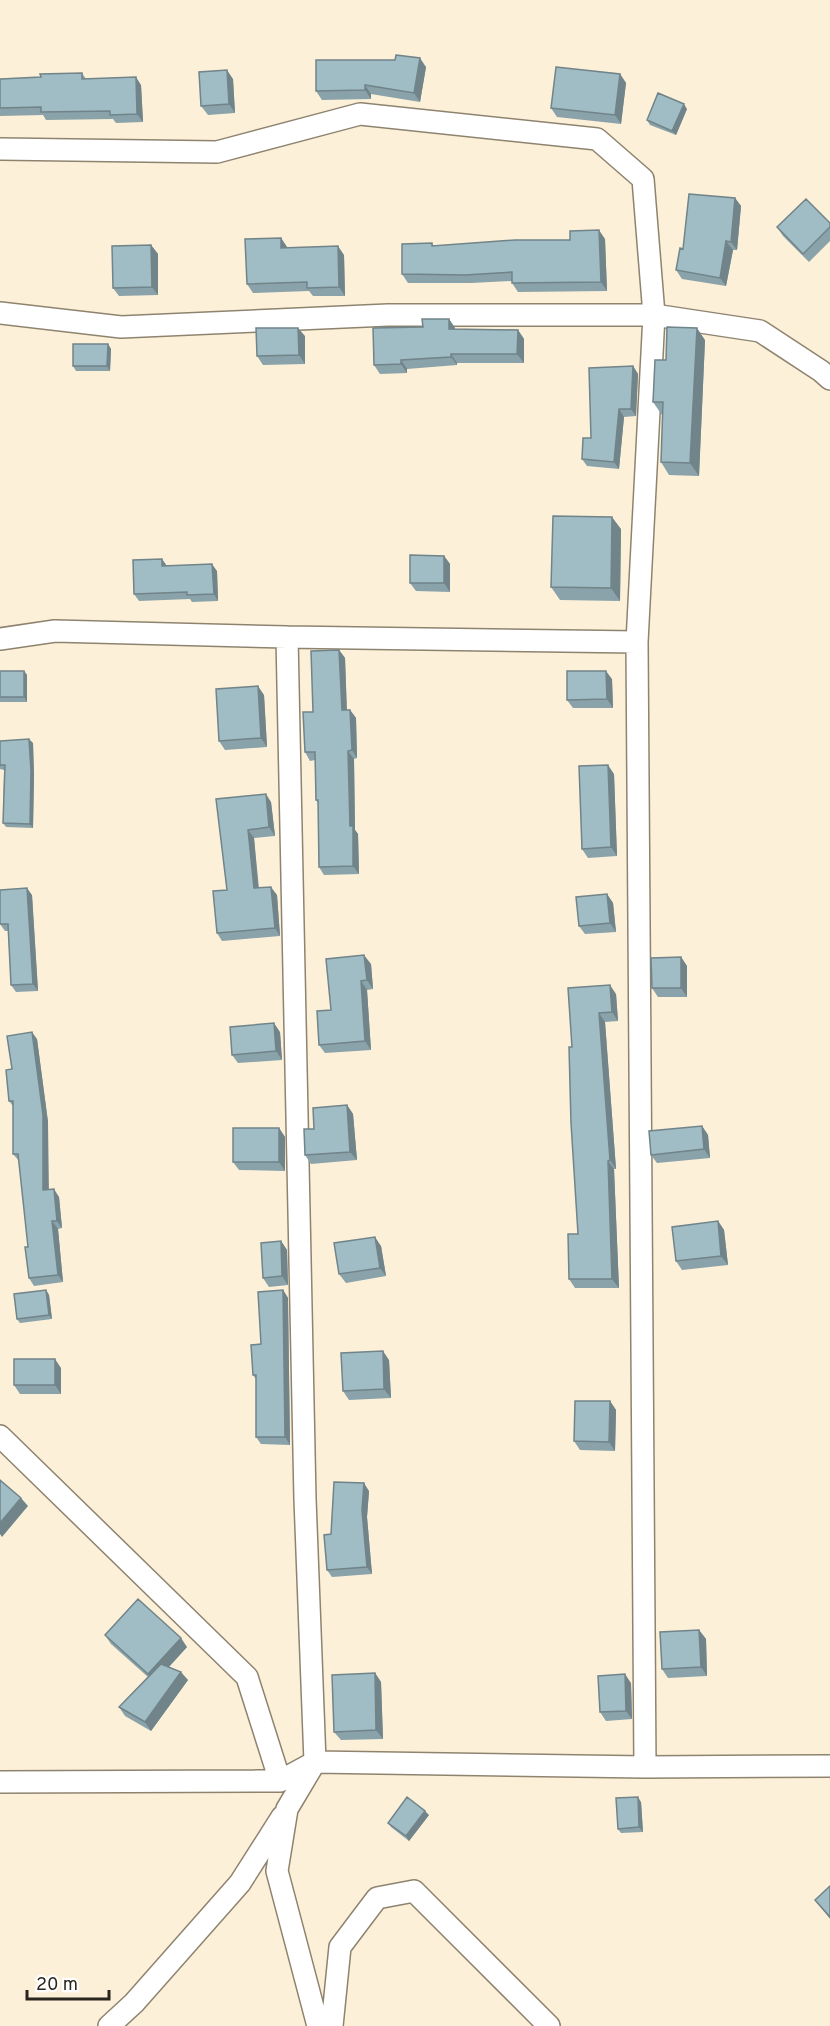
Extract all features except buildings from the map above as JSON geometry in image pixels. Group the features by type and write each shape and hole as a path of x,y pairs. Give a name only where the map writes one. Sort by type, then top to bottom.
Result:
{"street":[{"path":"0,149 217,152 360,114 597,139 643,178 654,315 638,642 645,1767"},
{"path":"0,313 121,327 388,315 654,315 760,331 830,379"},
{"path":"0,639 56,631 638,642"},
{"path":"109,2026 134,2003 240,1883 315,1762 305,1487 287,637"},
{"path":"0,1436 247,1677 280,1781"},
{"path":"0,1782 280,1781 315,1762 645,1767 830,1766"},
{"path":"287,1809 277,1871 318,2026"},
{"path":"332,2026 340,1947 377,1898 414,1891 549,2026"}]}
